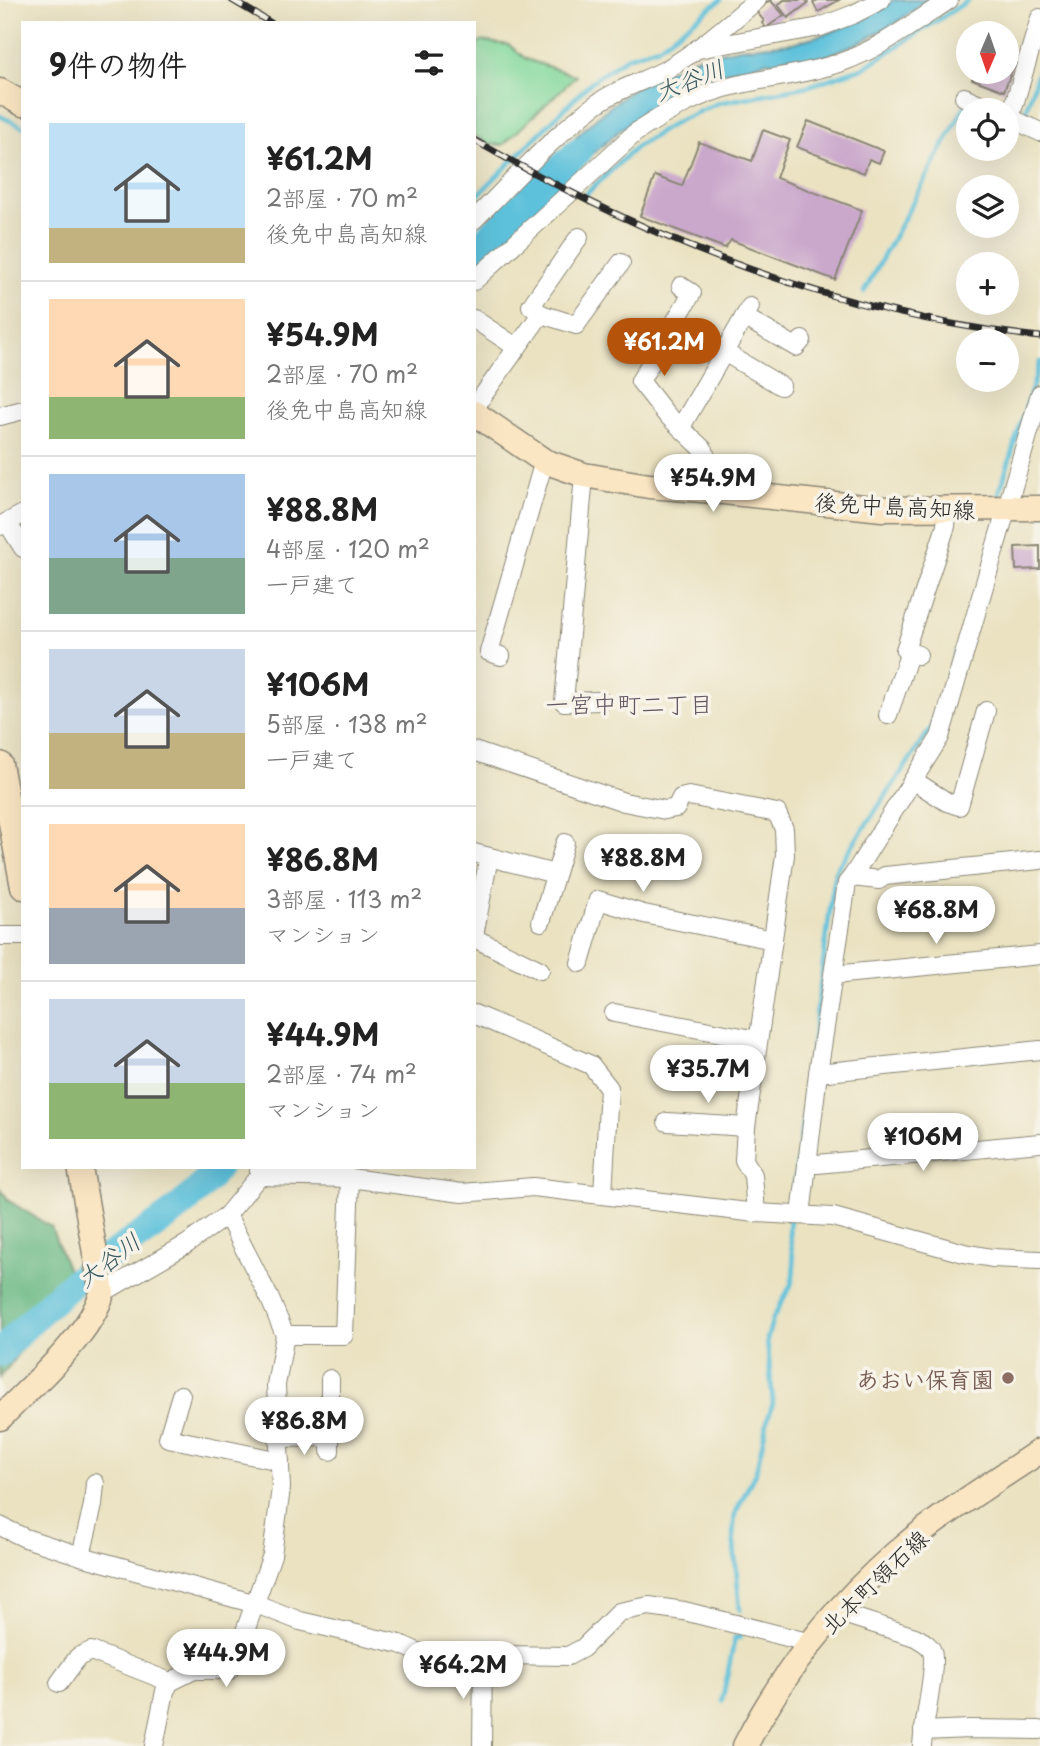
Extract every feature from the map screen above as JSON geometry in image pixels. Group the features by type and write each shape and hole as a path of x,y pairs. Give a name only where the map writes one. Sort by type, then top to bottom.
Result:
{"main road":[{"path":"0,91 21,103"},
{"name":"後免中島高知線","path":"476,411 544,461 584,475 649,486 882,509 1040,508"},
{"path":"0,764 21,872"},
{"path":"0,1418 88,1324 97,1310 101,1292 80,1169"},
{"name":"北本町領石線","path":"745,1746 783,1681 811,1643 897,1553 936,1522 1040,1451"}],"street":[{"path":"476,218 596,104 624,87 666,69 698,49 757,0"},
{"path":"698,49 820,27 881,0"},
{"path":"476,279 635,133 664,114 716,91 844,61 887,40 949,0"},
{"path":"1009,98 1040,18"},
{"path":"723,28 736,43"},
{"path":"1019,122 1040,132"},
{"path":"579,237 531,306 541,314 576,324 621,262"},
{"path":"681,286 691,293 640,380 666,414 704,450 714,491"},
{"path":"681,427 747,312 796,347 802,340"},
{"path":"476,407 541,314"},
{"path":"476,320 516,347"},
{"path":"724,352 781,386"},
{"path":"795,1215 807,1163 846,883 940,737 950,710 999,510 1040,394"},
{"path":"0,416 21,411"},
{"path":"501,656 489,652 544,461"},
{"path":"584,475 564,702 601,701"},
{"path":"888,715 914,654 905,650 946,527 947,510"},
{"path":"10,521 21,544"},
{"path":"913,780 947,802 960,806 986,710"},
{"path":"476,753 624,802 665,810 676,807 681,798 689,796 777,813 784,829 785,855 746,1127 744,1160 753,1175 756,1213"},
{"path":"541,922 565,843"},
{"path":"476,916 482,855 555,874"},
{"path":"852,877 879,880 897,874 1040,860"},
{"path":"580,962 598,901 643,914 773,940"},
{"path":"0,936 21,936"},
{"path":"476,938 540,970"},
{"path":"833,975 1040,955"},
{"path":"614,1013 758,1040"},
{"path":"476,1015 591,1065 610,1088 603,1194"},
{"path":"818,1073 1040,1049"},
{"path":"667,1122 746,1127"},
{"path":"807,1163 1040,1143"},
{"path":"101,1292 187,1244 227,1215 259,1171 350,1178 461,1193 533,1187 756,1213 833,1217 936,1246 992,1258 1040,1260"},
{"path":"285,1335 344,1335 350,1178"},
{"path":"154,1746 165,1691 170,1682 194,1670 229,1670 256,1604 272,1555 281,1488 276,1385 285,1335 270,1299 227,1215"},
{"path":"278,1438 330,1444 330,1379"},
{"path":"181,1395 168,1438 280,1461"},
{"path":"81,1556 93,1505 95,1483"},
{"path":"0,1525 25,1538 81,1556 256,1604 300,1621 400,1644 431,1658 568,1656 583,1648 619,1612 649,1606 684,1611 811,1643"},
{"path":"838,1612 927,1643 933,1660 923,1738 970,1729 1034,1736"},
{"path":"59,1683 78,1657 91,1651 170,1682"},
{"path":"482,1746 483,1656"}],"green space":[{"path":"480,41 509,45 526,59 576,76 503,145 488,144 476,136 476,47"},
{"path":"0,1188 9,1201 51,1227 69,1273 46,1316 0,1378"}],"water":[{"path":"893,0 928,0 893,25 826,56 789,64 765,61 748,68 683,80 678,88 620,130 562,181 541,169 598,116 639,84 698,57 740,48 792,43 832,32 879,10"}],"building":[{"path":"770,0 784,15 766,28 756,11"},
{"path":"784,0 806,0 808,3 788,18 778,5"},
{"path":"818,0 839,0 818,12 813,3"},
{"path":"985,84 1007,84 1004,91"},
{"path":"808,121 884,151 879,163 869,159 864,173 797,147"},
{"path":"763,130 790,140 776,178 862,210 835,280 731,240 725,248 640,216 655,176 682,186 699,142 752,161"},
{"path":"1040,546 1040,569 1016,570 1015,547"}],"waterway":[{"path":"476,197 591,82 627,57 658,47 721,0"},
{"path":"586,194 636,147 678,121 718,103 809,86 865,67 969,0"},
{"path":"1023,119 1040,66"},
{"path":"0,116 21,126"},
{"path":"864,292 956,122"},
{"name":"大谷川","path":"476,248 579,151"},
{"path":"997,500 1040,362"},
{"path":"791,1211 835,871 932,727 956,650"},
{"name":"大谷川","path":"0,1353 61,1293 172,1213 216,1169"},
{"path":"740,1610 733,1534 735,1514 756,1471 773,1403 767,1339 773,1318 793,1276 790,1219"},
{"path":"722,1701 735,1637 740,1638 741,1633"}],"railway":[{"path":"232,0 268,21"},
{"path":"476,141 609,211 747,268 890,311 964,326 1040,337"}],"place":[{"name":"あおい保育園","path":"1008,1378"}],"district":[{"name":"一宮中町二丁目","path":"629,703"}]}
